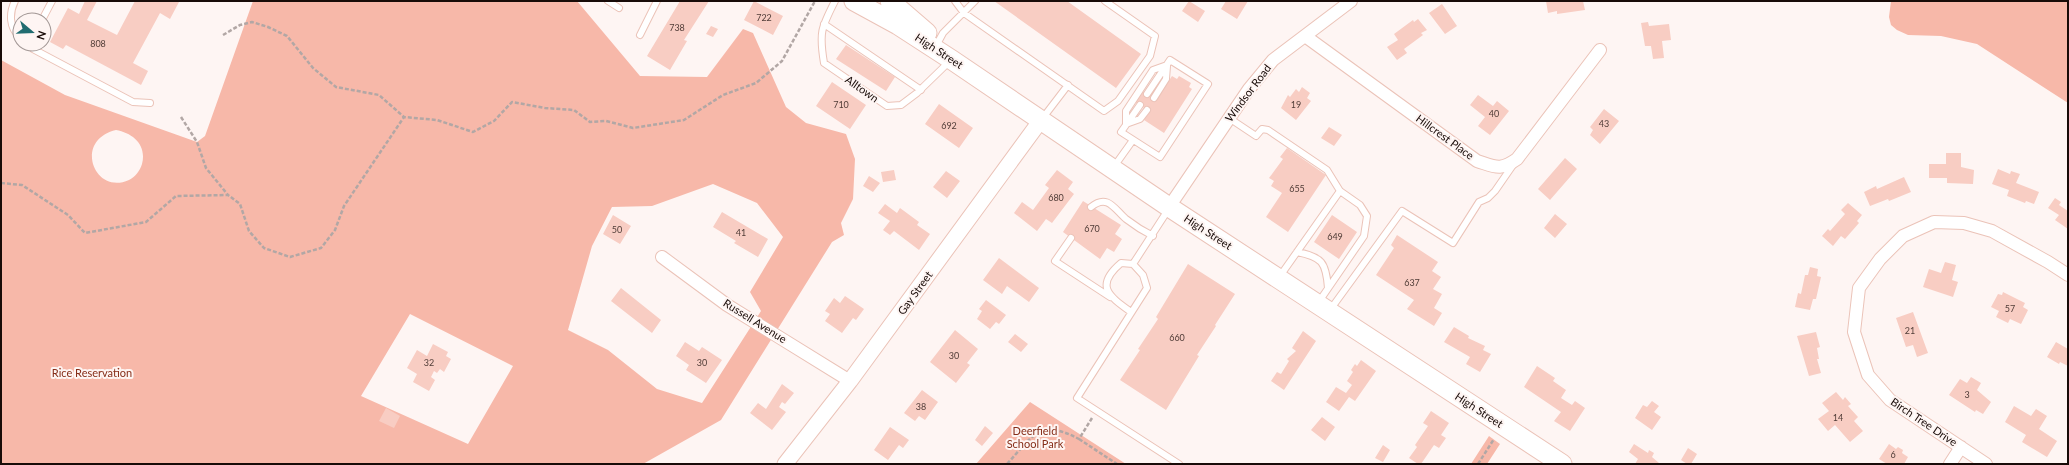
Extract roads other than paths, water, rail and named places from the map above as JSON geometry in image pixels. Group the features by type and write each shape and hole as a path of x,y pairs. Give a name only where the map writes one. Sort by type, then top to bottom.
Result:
{"main road":[{"name":"High Street","path":"854,1 898,25 952,60 1169,207 1562,464"},
{"path":"890,1 926,31 935,49"}],"street":[{"name":"Windsor Road","path":"1169,207 1248,89 1273,60 1352,1"},
{"name":"Hillcrest Place","path":"1305,36 1478,161 1496,167 1506,167 1517,159 1600,50"},
{"name":"Gay Street","path":"785,464 850,381 1041,120"},
{"name":"Birch Tree Drive","path":"1986,464 1890,400 1868,375 1854,332 1859,288 1880,259 1903,236 1934,222 1964,223 1992,231 2048,262 2068,275"},
{"name":"Russell Avenue","path":"662,257 728,305 850,381"},
{"path":"1950,464 1961,447"}],"lane":[{"path":"12,20 11,9 15,1"},
{"path":"46,12 52,1"},
{"path":"608,1 619,8"},
{"path":"640,35 657,1"},
{"name":"Alltown","path":"835,1 824,24 820,39 824,63 887,106 901,105 921,90 952,60"},
{"path":"955,1 964,13 1104,111 1118,101 1150,56 1155,36 1105,1"},
{"path":"935,49 943,33 975,1"},
{"path":"824,24 921,90"},
{"path":"39,52 133,102 150,103"},
{"path":"1140,105 1120,132 1160,157 1208,84 1170,60 1147,94"},
{"path":"1154,98 1166,79 1167,65"},
{"path":"1126,124 1126,110 1153,70 1167,65"},
{"path":"1041,120 1068,85"},
{"path":"1126,124 1140,119 1147,110"},
{"path":"1229,118 1256,136 1262,129 1268,130 1327,170 1340,191 1360,205 1367,216 1364,236 1328,288 1323,308"},
{"path":"1113,169 1133,140"},
{"path":"1323,308 1402,211 1453,243 1479,202 1488,198 1495,191 1517,159"},
{"path":"1278,278 1340,191"},
{"path":"1091,207 1096,203 1105,202 1116,207 1124,217 1138,229 1152,236"},
{"path":"1133,264 1169,207"},
{"path":"1071,238 1055,261 1131,312"},
{"path":"1297,252 1318,258 1325,266 1328,288"},
{"path":"1110,297 1107,283 1111,272 1121,263 1133,264 1143,275 1146,288 1077,398 1179,464"}],"park label":[{"name":"Rice Reservation","path":"92,373"},
{"name":"Deerfield School Park","path":"1035,437"}]}
